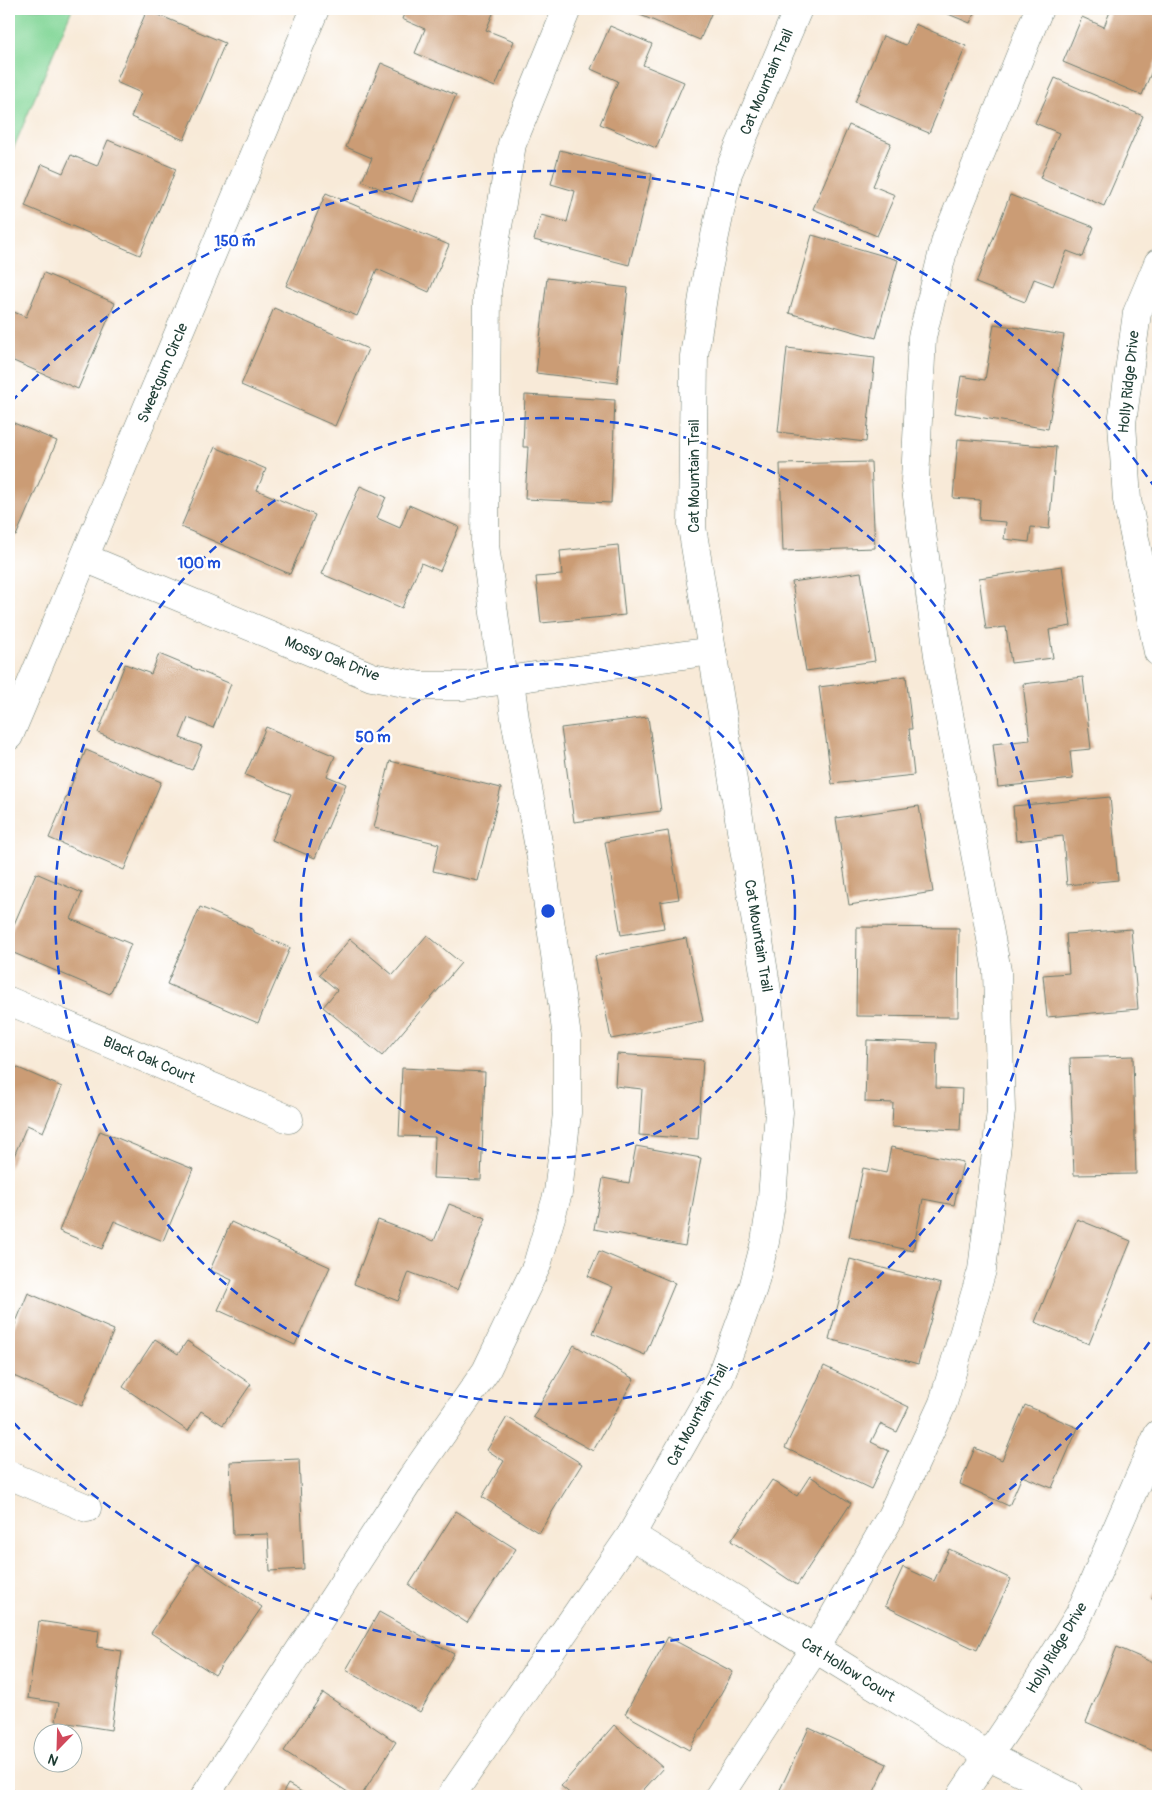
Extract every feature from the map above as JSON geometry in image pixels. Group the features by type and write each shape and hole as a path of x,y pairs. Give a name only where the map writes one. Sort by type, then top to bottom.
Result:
{"street":[{"name":"Sweetgum Circle","path":"9,736 315,9"},
{"path":"205,1796 407,1485 486,1371 537,1265 558,1193 568,1113 567,1037 541,858 507,680 485,545 487,291 512,144 567,9"},
{"name":"Cat Mountain Trail","path":"451,1796 631,1535 720,1378 754,1288 765,1242 772,1197 778,1112 767,991 692,527 694,356 705,284 728,173 798,9"},
{"path":"719,1796 815,1649 891,1516 943,1403 982,1270 1002,1112 997,971 938,654 915,481 922,337 946,239 1039,9"},
{"name":"Holly Ridge Drive","path":"1158,263 1137,313 1122,423 1127,500 1158,650"},
{"name":"Mossy Oak Drive","path":"84,558 372,677 421,686 464,686 712,651"},
{"name":"Black Oak Court","path":"9,1001 290,1119"},
{"name":"Holly Ridge Drive","path":"961,1796 1030,1694 1079,1615 1158,1434"},
{"path":"9,1475 88,1508"},
{"name":"Cat Hollow Court","path":"631,1535 988,1756 1070,1796"}],"green space":[{"path":"9,9 72,9 9,159"}],"building":[{"path":"406,9 495,9 486,30 514,41 495,87 415,53 425,29 402,19"},
{"path":"626,9 713,9 700,40"},
{"path":"936,9 976,9 970,23"},
{"path":"1111,9 1158,9 1158,56 1142,95 1063,62 1082,17 1104,27"},
{"path":"147,10 225,43 184,140 131,117 141,93 116,82"},
{"path":"915,24 966,46 929,133 855,102 883,36 906,45"},
{"path":"610,26 652,44 643,65 684,82 656,148 600,124 618,81 591,69"},
{"path":"381,63 456,95 412,202 362,181 372,158 346,147"},
{"path":"1055,78 1143,116 1104,206 1040,178 1059,133 1035,123"},
{"path":"849,125 891,143 873,186 895,195 877,236 813,209"},
{"path":"108,140 176,169 140,255 25,206 42,164 63,173 71,155 97,166"},
{"path":"560,150 652,174 629,265 534,240 541,215 567,222 575,191 551,184"},
{"path":"326,193 449,245 429,292 377,269 357,316 286,286"},
{"path":"1010,195 1094,227 1083,257 1067,251 1053,286 1034,279 1025,302 976,283"},
{"path":"812,235 898,260 876,338 789,313"},
{"path":"44,273 115,303 78,389 9,359 9,310 26,317"},
{"path":"547,278 628,288 617,383 536,373"},
{"path":"274,308 368,349 335,426 241,385"},
{"path":"994,324 1064,335 1048,429 955,413 961,376 985,380"},
{"path":"787,348 875,358 866,442 778,432"},
{"path":"525,395 615,400 611,503 525,499 528,447 523,447"},
{"path":"9,421 57,441 16,536 9,533"},
{"path":"958,439 1056,447 1049,529 1031,527 1029,542 1004,539 1006,522 979,520 980,500 953,498"},
{"path":"215,447 266,469 257,490 315,515 290,574 181,527"},
{"path":"871,462 875,548 783,551 780,464"},
{"path":"360,486 386,497 377,518 400,528 409,505 459,527 440,571 421,563 402,608 322,574"},
{"path":"618,545 625,615 541,623 536,577 562,575 560,551"},
{"path":"1062,566 1071,626 1049,630 1053,658 1011,663 1006,627 986,629 979,578"},
{"path":"861,572 875,661 806,671 792,582"},
{"path":"159,654 231,684 213,728 188,718 180,738 202,746 192,770 98,733 125,664 151,674"},
{"path":"906,676 912,729 909,729 914,775 832,784 819,687"},
{"path":"1083,677 1091,749 1070,751 1073,779 998,787 993,744 1030,740 1023,684"},
{"path":"648,717 661,811 574,822 561,728"},
{"path":"266,727 335,756 327,776 346,784 315,858 272,840 291,794 245,775"},
{"path":"86,750 161,782 124,870 49,838"},
{"path":"390,761 501,788 478,881 433,871 439,844 374,828"},
{"path":"1110,797 1118,880 1067,885 1063,836 1016,841 1013,806"},
{"path":"919,806 933,892 849,905 836,818"},
{"path":"668,831 679,899 660,902 664,928 621,935 605,842"},
{"path":"36,873 82,893 71,919 131,944 110,994 9,951 9,936"},
{"path":"200,907 290,948 258,1023 167,984"},
{"path":"857,927 959,928 958,1017 856,1016"},
{"path":"1131,929 1138,1009 1047,1017 1043,975 1069,973 1066,934"},
{"path":"427,935 461,963 382,1056 323,1007 337,990 319,975 350,939 393,975"},
{"path":"686,938 703,1021 611,1039 595,956"},
{"path":"867,1040 937,1043 936,1088 962,1089 960,1130 892,1127 893,1103 865,1102"},
{"path":"617,1054 703,1060 698,1139 639,1135 642,1089 615,1086"},
{"path":"1133,1056 1136,1174 1074,1175 1070,1058"},
{"path":"9,1064 62,1087 43,1132 27,1125 9,1168"},
{"path":"402,1068 485,1072 481,1180 433,1178 435,1137 399,1136"},
{"path":"100,1131 193,1169 163,1241 114,1221 102,1249 59,1231"},
{"path":"636,1146 701,1158 685,1246 594,1229 603,1178 629,1183"},
{"path":"891,1147 963,1162 954,1205 923,1199 913,1251 849,1237 863,1168 886,1173"},
{"path":"449,1204 486,1218 457,1290 409,1272 398,1301 354,1284 378,1220 434,1241"},
{"path":"1077,1219 1131,1241 1089,1344 1035,1322"},
{"path":"231,1222 330,1267 295,1345 218,1310 232,1280 210,1270"},
{"path":"599,1251 675,1283 645,1355 593,1333 613,1287 588,1276"},
{"path":"850,1259 941,1284 918,1364 829,1339"},
{"path":"28,1293 114,1330 82,1406 9,1374 9,1339"},
{"path":"155,1339 178,1354 187,1341 251,1384 223,1425 201,1411 188,1431 123,1387"},
{"path":"574,1345 634,1379 593,1451 533,1417"},
{"path":"824,1366 909,1407 897,1432 880,1424 871,1442 889,1451 871,1489 785,1448"},
{"path":"1025,1405 1078,1428 1052,1488 1022,1476 1009,1506 960,1484 975,1448 1002,1460"},
{"path":"507,1417 582,1464 539,1533 482,1497 504,1461 487,1450"},
{"path":"299,1459 304,1569 270,1571 268,1534 233,1535 230,1462"},
{"path":"810,1476 851,1503 797,1585 731,1541 772,1480 797,1496"},
{"path":"456,1511 516,1549 467,1623 409,1585"},
{"path":"949,1549 1011,1579 977,1650 885,1606 903,1567 934,1581"},
{"path":"198,1563 262,1607 215,1675 151,1633"},
{"path":"1158,1585 1158,1602 1152,1599"},
{"path":"379,1612 454,1654 420,1712 346,1670"},
{"path":"39,1621 99,1630 97,1647 122,1651 111,1730 82,1725 82,1722 56,1721 59,1703 28,1698"},
{"path":"668,1637 733,1672 689,1750 625,1714"},
{"path":"1117,1647 1158,1665 1158,1753 1086,1722"},
{"path":"323,1693 396,1742 361,1796 354,1796 284,1751"},
{"path":"614,1725 663,1768 638,1796 573,1796 561,1786"},
{"path":"809,1728 887,1764 872,1796 777,1796"},
{"path":"288,1784 309,1796 281,1796"},
{"path":"9,1788 20,1793 19,1796 9,1796"}]}
